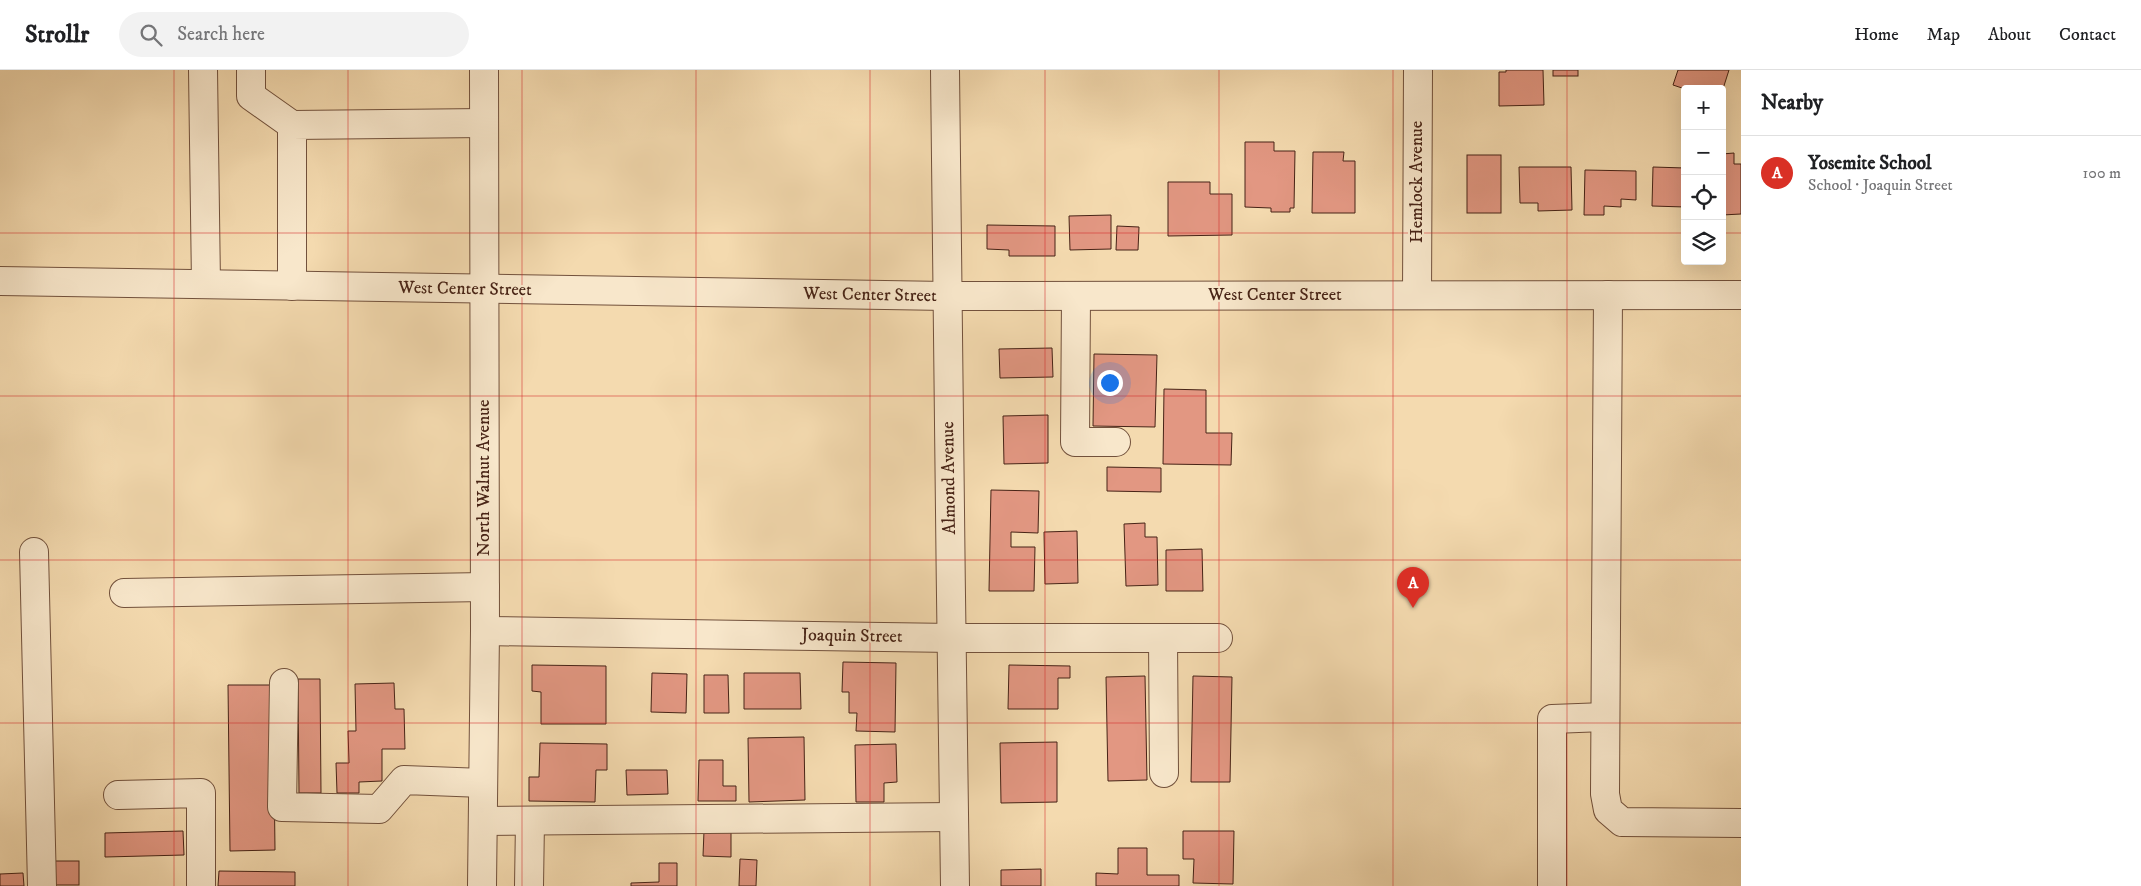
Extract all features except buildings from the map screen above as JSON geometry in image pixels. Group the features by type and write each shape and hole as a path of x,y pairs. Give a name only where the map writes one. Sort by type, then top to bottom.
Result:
{"street":[{"path":"203,70 206,284"},
{"path":"251,70 251,96 292,124 484,123"},
{"name":"North Walnut Avenue","path":"482,886 485,631 484,70"},
{"name":"Almond Avenue","path":"945,70 946,296 953,638 955,886"},
{"name":"Hemlock Avenue","path":"1417,295 1418,70"},
{"path":"292,124 292,286"},
{"name":"West Center Street","path":"0,281 946,296 1741,295"},
{"path":"1608,295 1605,794 1608,810 1622,822 1741,823"},
{"path":"1076,296 1075,442 1116,442"},
{"path":"34,552 42,886"},
{"path":"124,593 485,587"},
{"name":"Joaquin Street","path":"485,631 953,638 1218,638"},
{"path":"1163,638 1164,773"},
{"path":"284,683 282,808 379,809 404,780 483,783"},
{"path":"1552,886 1552,719 1606,717"},
{"path":"118,795 201,793 201,886"},
{"path":"483,821 954,818"},
{"path":"529,886 530,820"}],"place":[{"name":"Yosemite School","path":"1413,608"}]}
